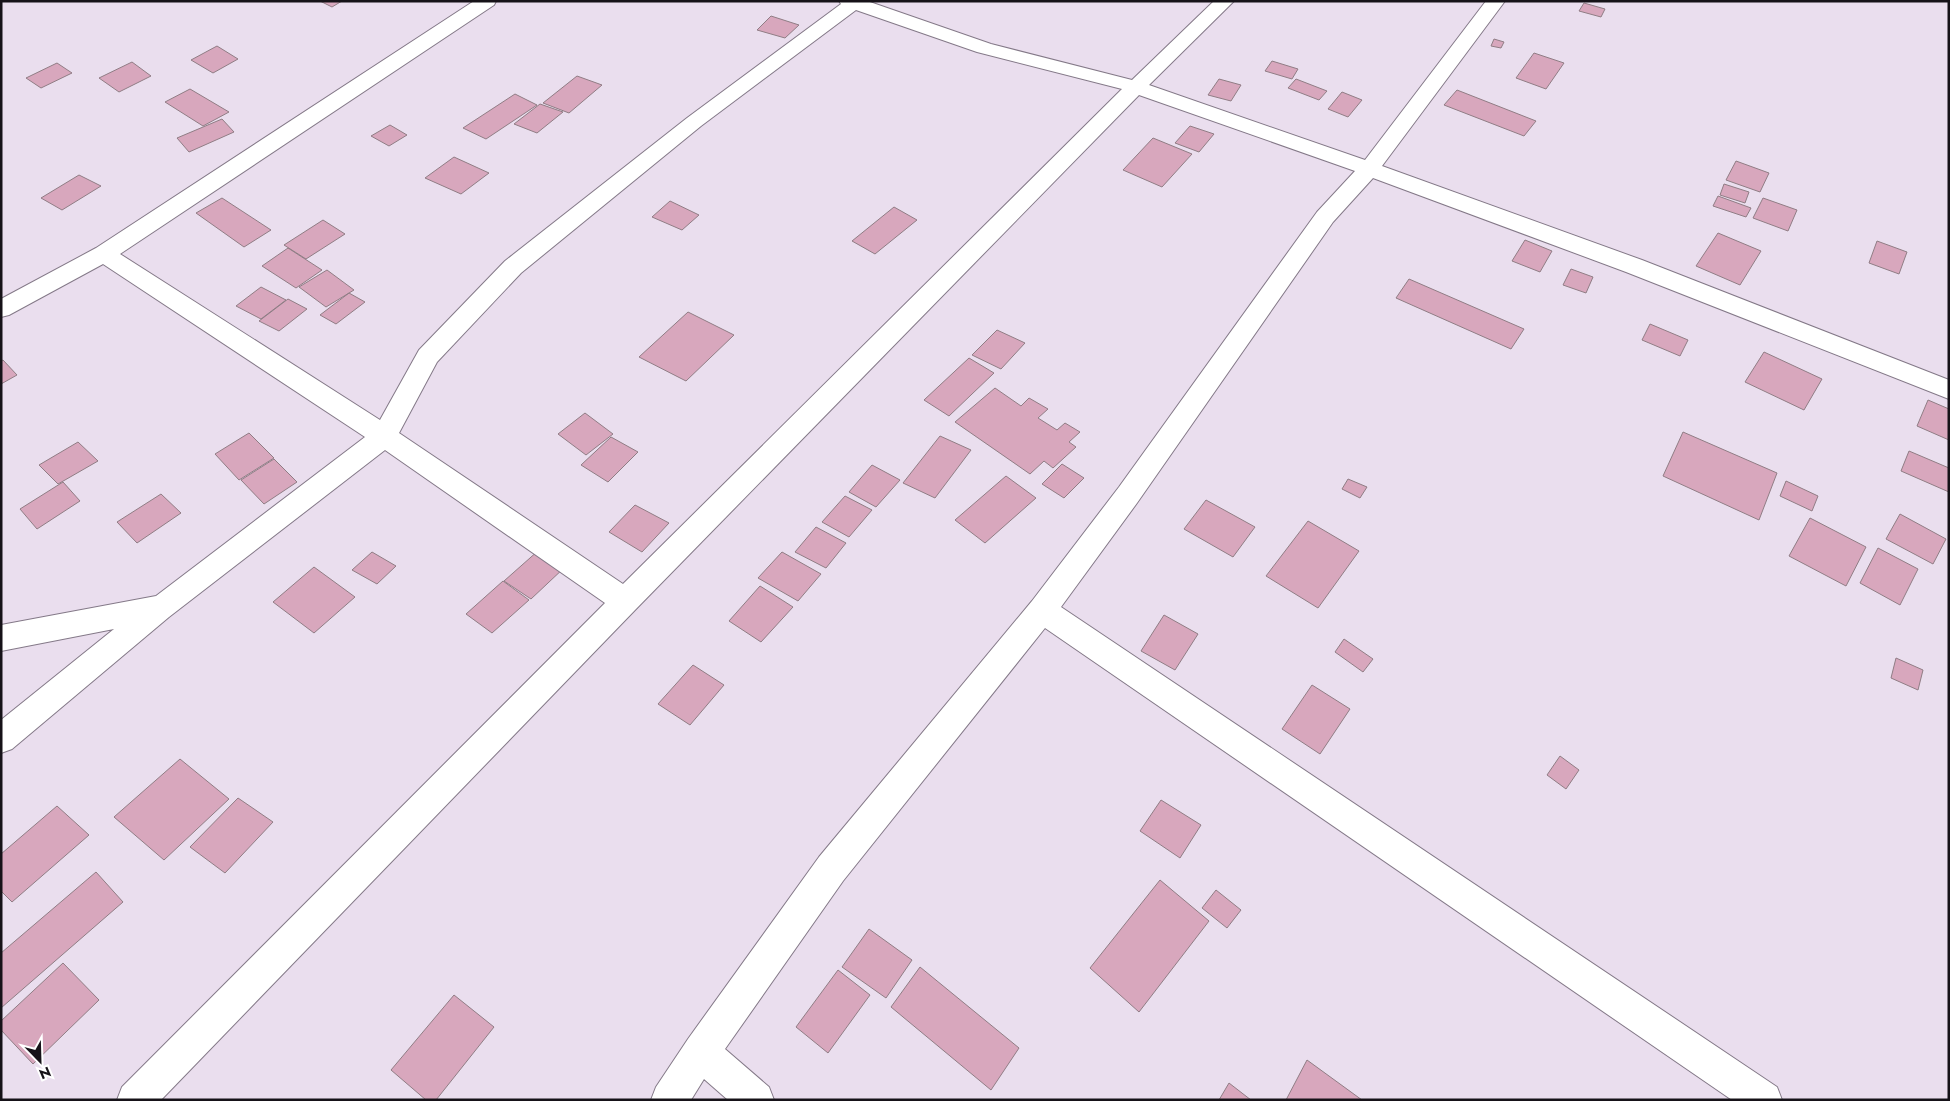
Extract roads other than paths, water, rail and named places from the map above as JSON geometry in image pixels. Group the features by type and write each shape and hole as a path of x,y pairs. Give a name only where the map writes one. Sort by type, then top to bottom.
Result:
{"street":[{"path":"1,309 104,254 487,1"},
{"path":"135,1100 625,600 1136,87 1225,1"},
{"path":"669,1100 831,869 1042,610 1128,495 1325,217 1370,169 1496,1"},
{"path":"1,739 161,607 384,436 428,356 513,267 694,122 851,2 984,48 1136,87 1370,169 1634,266 1949,390"},
{"path":"104,254 384,436 625,600"},
{"path":"1,638 161,607"},
{"path":"1042,610 1764,1100"},
{"path":"701,1052 756,1100"}]}
